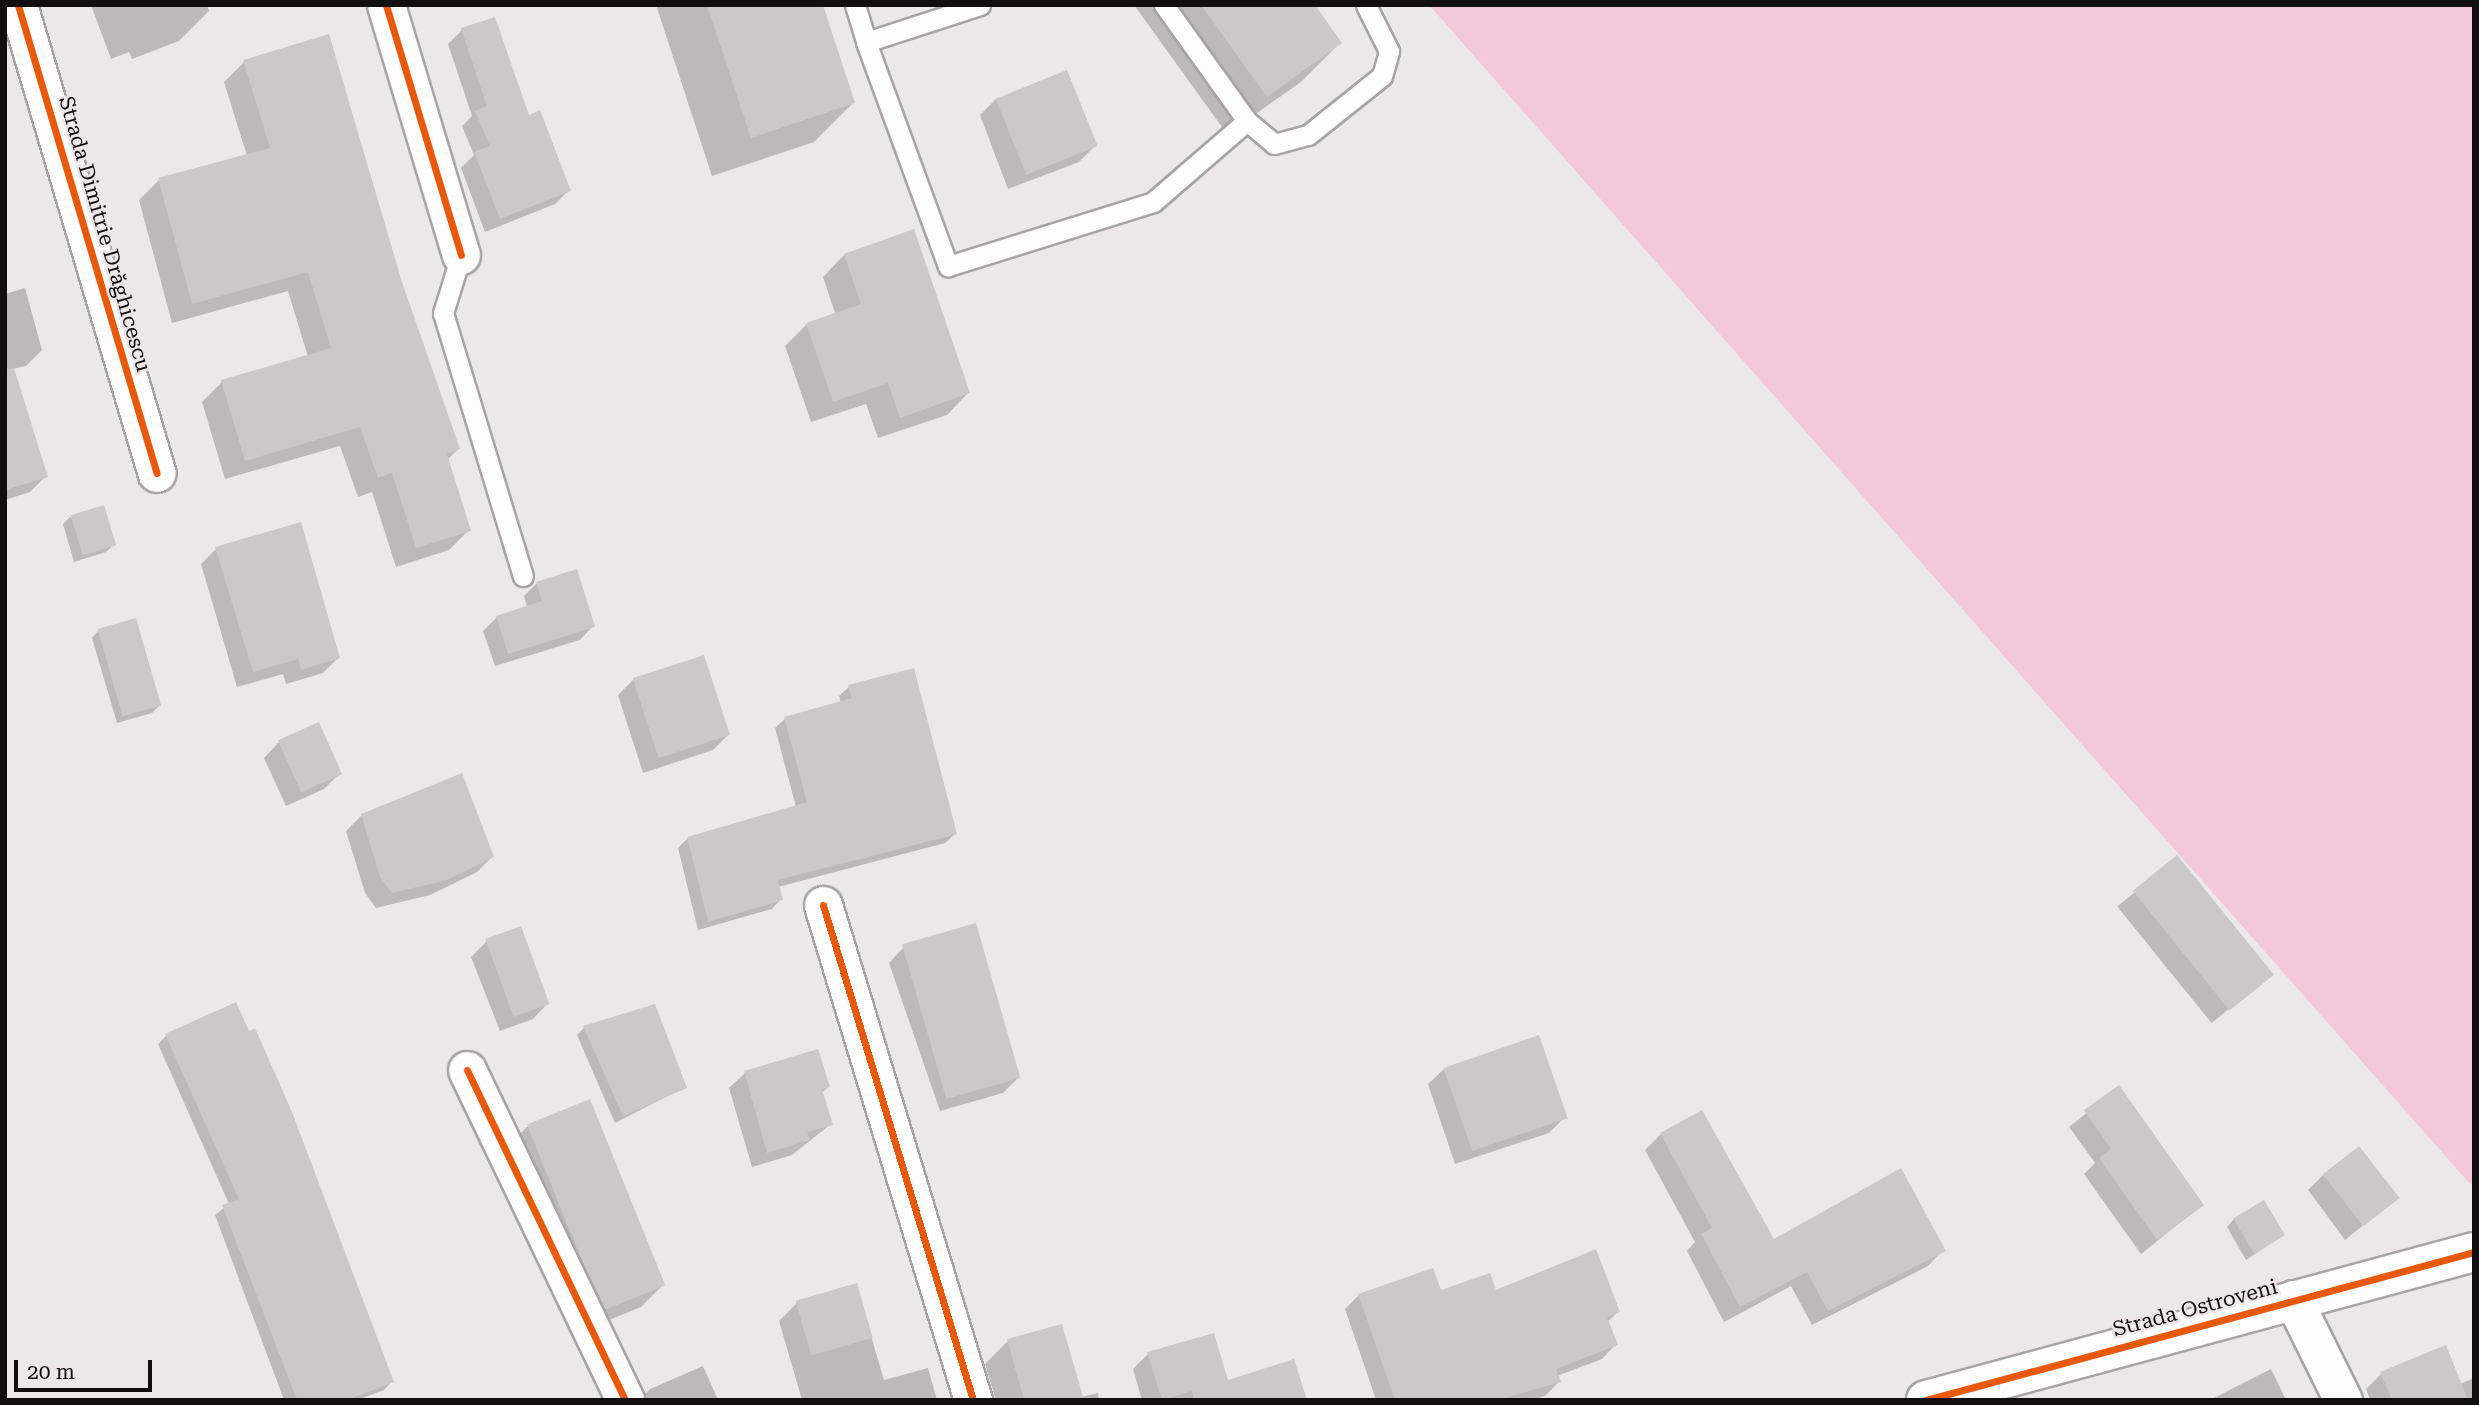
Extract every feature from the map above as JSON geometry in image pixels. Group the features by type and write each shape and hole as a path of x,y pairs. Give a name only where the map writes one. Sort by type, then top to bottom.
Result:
{"street":[{"name":"Strada Dimitrie Drăghicescu","path":"18,5 157,473"},
{"path":"386,5 461,255"},
{"path":"823,905 973,1400"},
{"path":"467,1070 625,1400"},
{"name":"Strada Ostroveni","path":"1926,1400 2474,1252"},
{"path":"2293,1299 2343,1400"}],"lane":[{"path":"855,5 948,266 1153,202 1247,121"},
{"path":"866,42 979,5"},
{"path":"1164,5 1247,121 1274,144 1308,135 1382,76 1389,51 1366,5"},
{"path":"461,255 443,313 523,576"}],"shaded area":[{"path":"1429,5 2474,5 2474,1183 2470,1184"}],"building":[{"path":"707,5 823,5 855,103 751,138"},
{"path":"1201,5 1315,5 1342,43 1267,97"},
{"path":"495,17 529,115 540,110 571,191 500,219 474,152 490,146 475,111 487,106 461,28"},
{"path":"329,34 402,282 460,449 447,454 471,531 416,548 392,473 378,478 360,427 245,461 221,380 331,348 308,272 192,304 158,178 270,148 243,60"},
{"path":"1067,70 1098,146 1026,175 996,99"},
{"path":"914,229 970,393 900,418 888,383 833,402 806,323 861,304 844,254"},
{"path":"14,368 48,477 5,490 5,369"},
{"path":"104,505 116,545 83,555 71,515"},
{"path":"301,522 340,658 301,670 298,659 253,672 215,547"},
{"path":"577,569 595,627 508,654 496,616 542,601 536,582"},
{"path":"136,618 161,705 123,717 98,629"},
{"path":"704,655 730,735 659,758 633,678"},
{"path":"914,668 957,834 778,880 783,900 708,922 687,837 807,802 784,717 852,698 848,685"},
{"path":"319,722 342,774 301,792 278,740"},
{"path":"462,773 494,857 447,880 392,893 380,877 361,814"},
{"path":"2177,855 2274,975 2230,1011 2133,891"},
{"path":"976,923 1020,1078 946,1099 902,944"},
{"path":"521,926 549,1004 514,1017 485,939"},
{"path":"236,1002 249,1031 255,1028 292,1112 394,1382 347,1400 297,1400 222,1205 239,1199 165,1034"},
{"path":"655,1004 687,1088 623,1116 583,1026"},
{"path":"1539,1035 1568,1118 1472,1151 1444,1068"},
{"path":"818,1049 830,1087 822,1089 833,1125 807,1132 810,1140 767,1153 744,1071"},
{"path":"2119,1085 2204,1205 2157,1240 2099,1158 2111,1149 2084,1110"},
{"path":"590,1099 665,1285 602,1311 527,1124"},
{"path":"1702,1110 1774,1239 1901,1168 1946,1251 1828,1311 1807,1272 1740,1307 1701,1234 1712,1228 1660,1133"},
{"path":"2359,1146 2400,1198 2363,1226 2323,1174"},
{"path":"2264,1200 2285,1235 2254,1254 2233,1219"},
{"path":"1596,1249 1620,1312 1607,1317 1618,1345 1556,1369 1561,1382 1498,1400 1395,1400 1358,1294 1433,1268 1441,1290 1490,1273 1496,1290"},
{"path":"857,1283 873,1338 811,1355 795,1301"},
{"path":"1062,1324 1084,1400 1024,1400 1007,1339"},
{"path":"1214,1333 1228,1380 1294,1359 1307,1400 1194,1400 1192,1391 1162,1400 1147,1352"},
{"path":"2446,1345 2468,1400 2392,1400 2380,1372"}],"cycle path":[{"path":"18,5 157,473"},
{"path":"386,5 461,255"},
{"path":"823,905 973,1400"},
{"path":"467,1070 625,1400"},
{"path":"1926,1400 2474,1252"}]}
